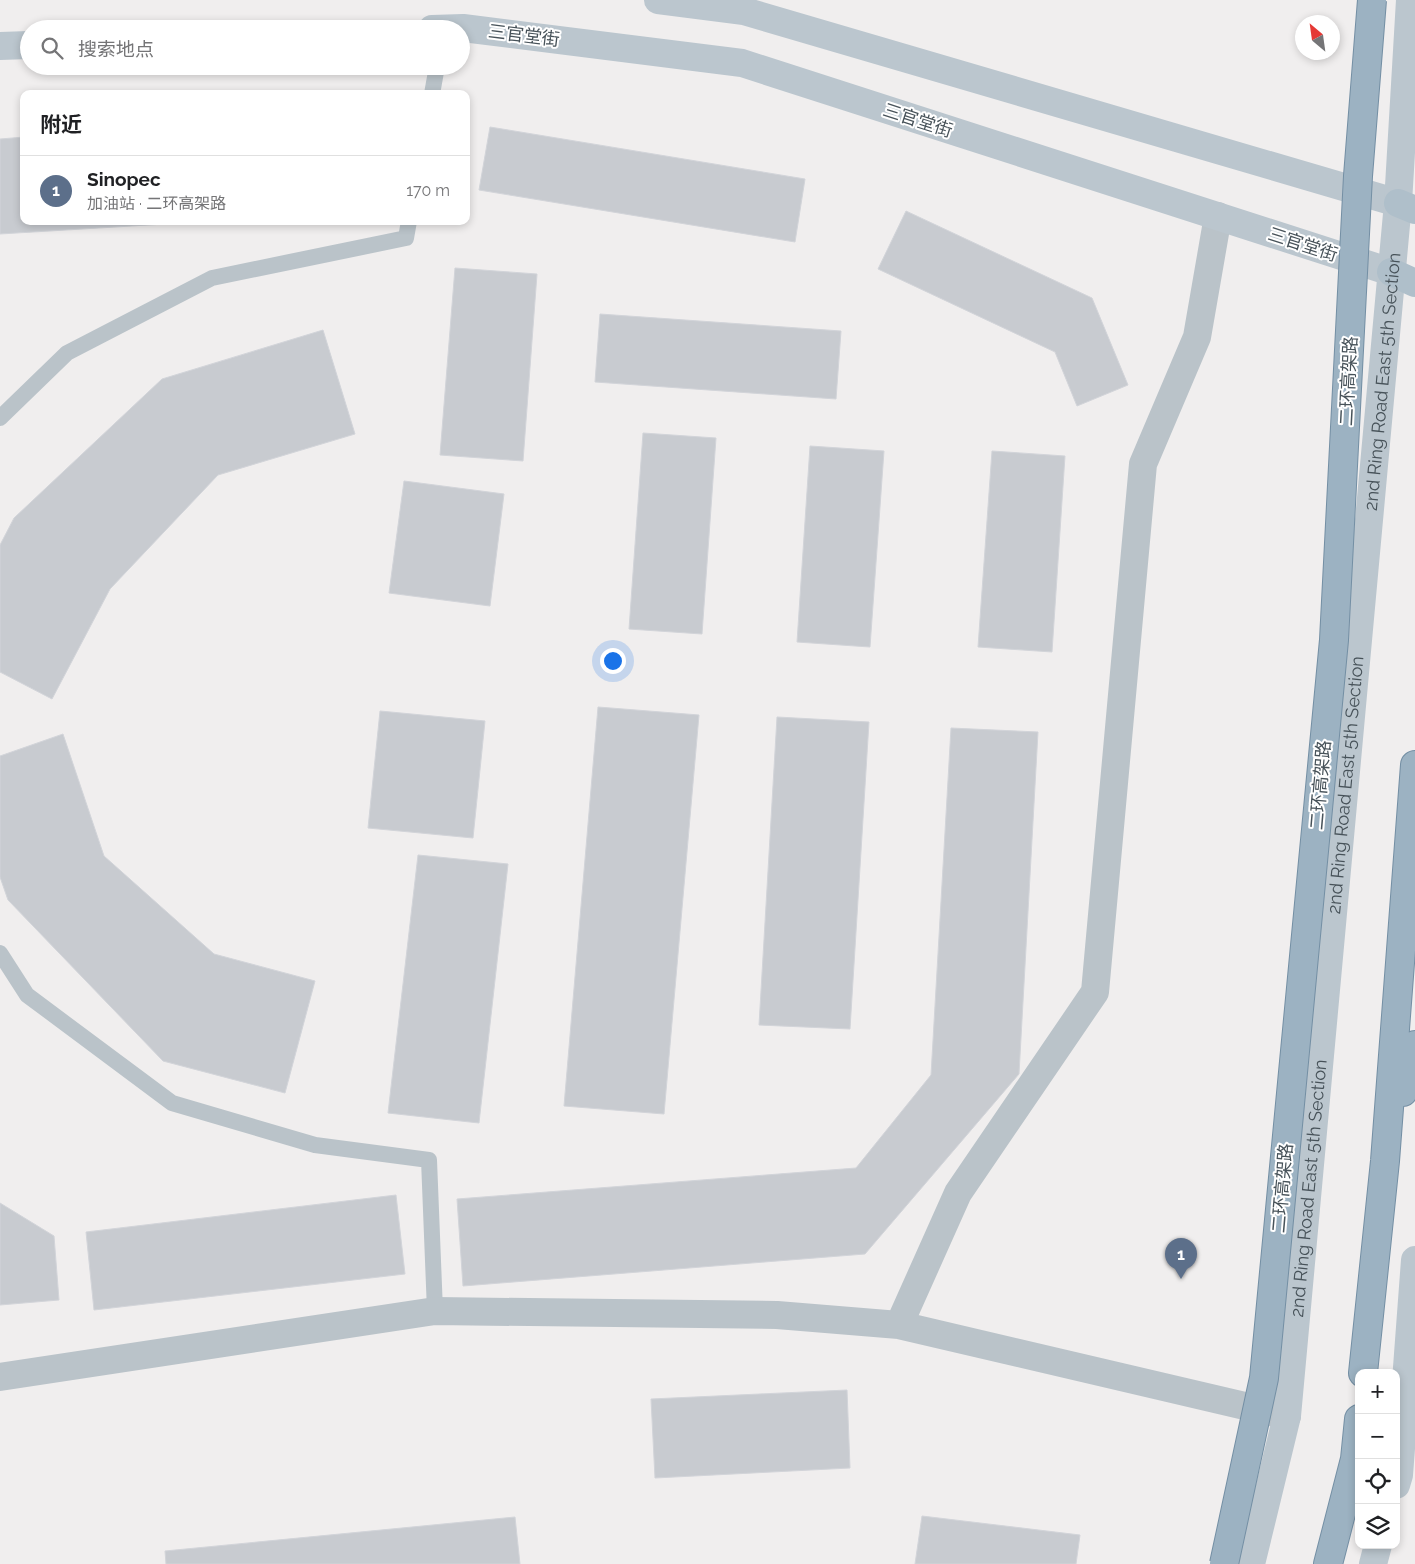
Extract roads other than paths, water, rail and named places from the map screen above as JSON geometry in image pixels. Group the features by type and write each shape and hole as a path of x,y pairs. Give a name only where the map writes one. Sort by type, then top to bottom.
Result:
{"highway":[{"name":"二环高架路","path":"1224,1564 1264,1378 1269,1329 1334,640 1358,176 1372,0"},
{"path":"1363,1369 1385,1161 1415,765"},
{"path":"1385,1161 1415,1045"},
{"path":"1328,1564 1355,1459"}],"main road":[{"path":"658,0 745,6 1406,206"},
{"name":"2nd Ring Road East 5th Section","path":"1251,1564 1287,1416 1403,278 1410,0"},
{"name":"三官堂街","path":"470,29 742,63 1218,216 1403,278"},
{"path":"0,46 20,45"},
{"path":"1400,1462 1415,1260"},
{"path":"1372,1564 1377,1549"}],"street":[{"path":"899,1325 958,1193 1096,992 1143,464 1197,337 1218,216"},
{"path":"0,1377 435,1311 778,1315 899,1325 1287,1416"}],"lane":[{"path":"433,90 435,75"},
{"path":"0,418 67,353 212,278 406,238 408,225"},
{"path":"0,953 27,996 172,1103 315,1145 429,1160 435,1311"}],"place":[{"name":"Sinopec","path":"1181,1279"}]}
